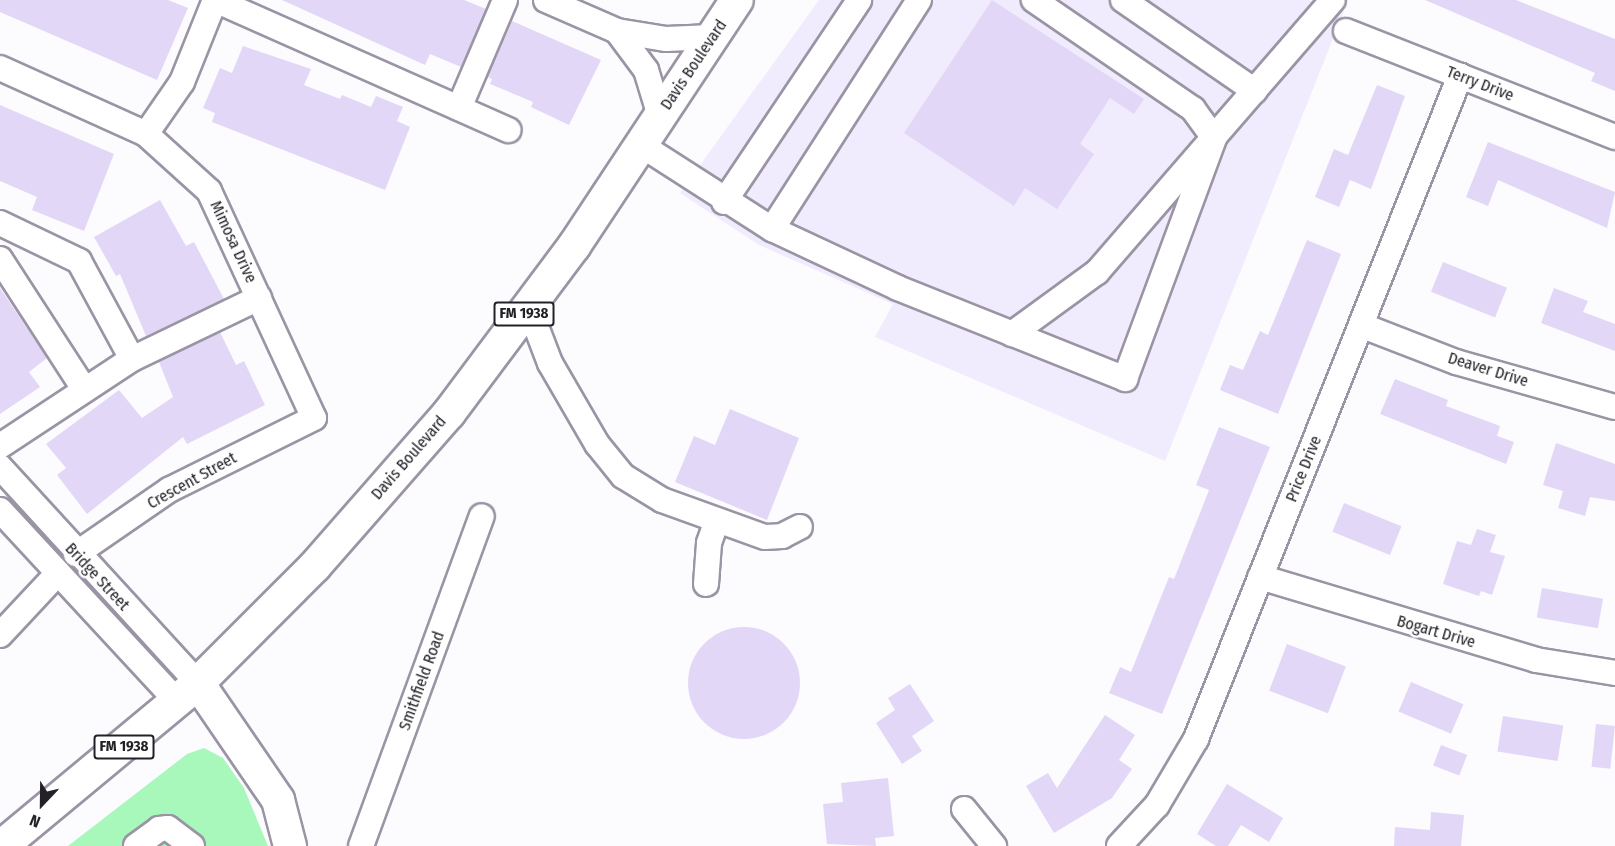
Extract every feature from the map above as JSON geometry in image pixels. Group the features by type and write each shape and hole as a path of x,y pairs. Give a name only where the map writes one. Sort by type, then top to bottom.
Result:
{"main road":[{"name":"Davis Boulevard","path":"2,846 188,692 315,566 449,413 528,308 641,145 737,0"},
{"path":"188,692 227,728 278,800 290,846"}],"street":[{"path":"146,134 182,82 215,0 508,130"},
{"path":"459,108 505,0"},
{"path":"546,0 617,31 666,39 712,37"},
{"path":"724,202 859,0"},
{"path":"772,229 919,0"},
{"path":"1034,0 1193,109 1214,138"},
{"path":"1123,0 1256,91"},
{"path":"1012,334 1097,272 1333,0"},
{"path":"617,31 646,70 660,116"},
{"name":"Terry Drive","path":"1346,31 1615,136"},
{"name":"Mimosa Drive","path":"0,68 146,134 209,191 314,418"},
{"name":"Price Drive","path":"1119,846 1157,805 1196,739 1363,326 1460,76"},
{"path":"641,145 724,202 772,229 898,288 1125,379 1214,138"},
{"path":"0,223 79,261 132,359"},
{"path":"0,259 84,389"},
{"path":"0,446 132,359 259,298"},
{"path":"528,308 550,363 611,465 662,500 765,537 782,536 800,527"},
{"name":"Deaver Drive","path":"1363,326 1456,362 1615,407"},
{"name":"Crescent Street","path":"76,554 169,490 314,418"},
{"name":"Bridge Street","path":"0,467 76,554 188,692"},
{"name":"Bridge Street","path":"0,510 57,574 188,692"},
{"name":"Smithfield Road","path":"361,846 482,516"},
{"path":"706,584 708,543 717,520"},
{"path":"0,635 57,574"},
{"name":"Bogart Drive","path":"1260,577 1536,660 1615,673"},
{"path":"964,809 994,846"},
{"path":"136,846 159,829 168,828 192,846"}],"shaded area":[{"path":"819,0 1309,0 1344,11 1165,461 875,337 893,304 759,245 680,193"}],"green space":[{"path":"204,748 223,758 244,788 268,846 68,846 187,754"}],"building":[{"path":"0,0 168,0 188,8 157,80 0,12"},
{"path":"282,0 464,0 486,9 461,67 430,54 425,65"},
{"path":"992,0 1144,99 1134,114 1110,98 1080,144 1094,154 1057,209 1025,188 1014,206 904,133"},
{"path":"1425,0 1516,0 1615,39 1615,91 1591,81 1595,73"},
{"path":"512,21 601,60 569,125 531,107 533,102 490,84 492,79 488,77"},
{"path":"243,46 311,69 304,85 340,99 342,95 371,107 376,96 403,107 397,121 410,127 385,190 212,122 215,113 203,108 220,68 232,73"},
{"path":"1377,85 1405,96 1371,189 1350,180 1339,207 1315,197 1334,149 1348,155"},
{"path":"0,105 114,154 84,231 32,210 37,197 0,181"},
{"path":"1488,142 1615,192 1607,228 1498,180 1488,206 1466,197"},
{"path":"160,200 186,246 194,242 224,299 146,336 120,274 116,276 94,237"},
{"path":"1307,240 1341,254 1278,414 1220,390 1230,365 1243,370 1260,331 1268,335"},
{"path":"1443,262 1507,288 1495,318 1431,292"},
{"path":"0,288 47,358 29,372 40,387 0,414"},
{"path":"1554,288 1588,301 1583,312 1615,324 1615,351 1541,323"},
{"path":"220,332 236,365 244,361 265,405 187,444 183,437 87,514 57,475 66,468 46,444 119,390 142,418 173,397 159,362"},
{"path":"1395,379 1448,400 1446,406 1500,426 1497,436 1514,442 1506,464 1380,414"},
{"path":"730,409 799,438 767,520 675,482 694,436 715,445"},
{"path":"1219,427 1270,447 1162,714 1109,693 1120,667 1131,672 1169,577 1174,579 1209,490 1196,485"},
{"path":"1556,443 1615,464 1615,501 1590,497 1585,516 1558,508 1563,491 1543,485"},
{"path":"1344,503 1401,526 1390,555 1332,532"},
{"path":"1477,529 1496,535 1490,552 1505,556 1492,595 1481,591 1479,596 1443,584 1457,541 1471,545"},
{"path":"1542,588 1603,599 1598,628 1537,618"},
{"path":"744,627 765,631 784,643 796,662 800,683 796,704 784,723 765,735 744,739 723,735 704,723 692,704 688,683 692,662 704,643 723,631"},
{"path":"1287,644 1346,667 1328,713 1269,691"},
{"path":"1411,682 1463,704 1451,734 1398,711"},
{"path":"910,684 934,721 912,736 922,751 902,764 876,723 895,710 888,698"},
{"path":"1105,715 1135,735 1119,760 1132,769 1112,798 1054,833 1026,786 1048,773 1057,788"},
{"path":"1503,716 1563,726 1558,761 1497,752"},
{"path":"1596,724 1615,726 1610,769 1592,767"},
{"path":"1441,745 1467,755 1459,776 1433,766"},
{"path":"888,778 894,836 875,838 876,846 827,844 823,804 843,802 841,783"},
{"path":"1227,784 1283,818 1269,842 1241,825 1228,846 1216,846 1197,834"},
{"path":"1431,812 1464,815 1461,846 1394,846 1395,827 1430,830"}]}
